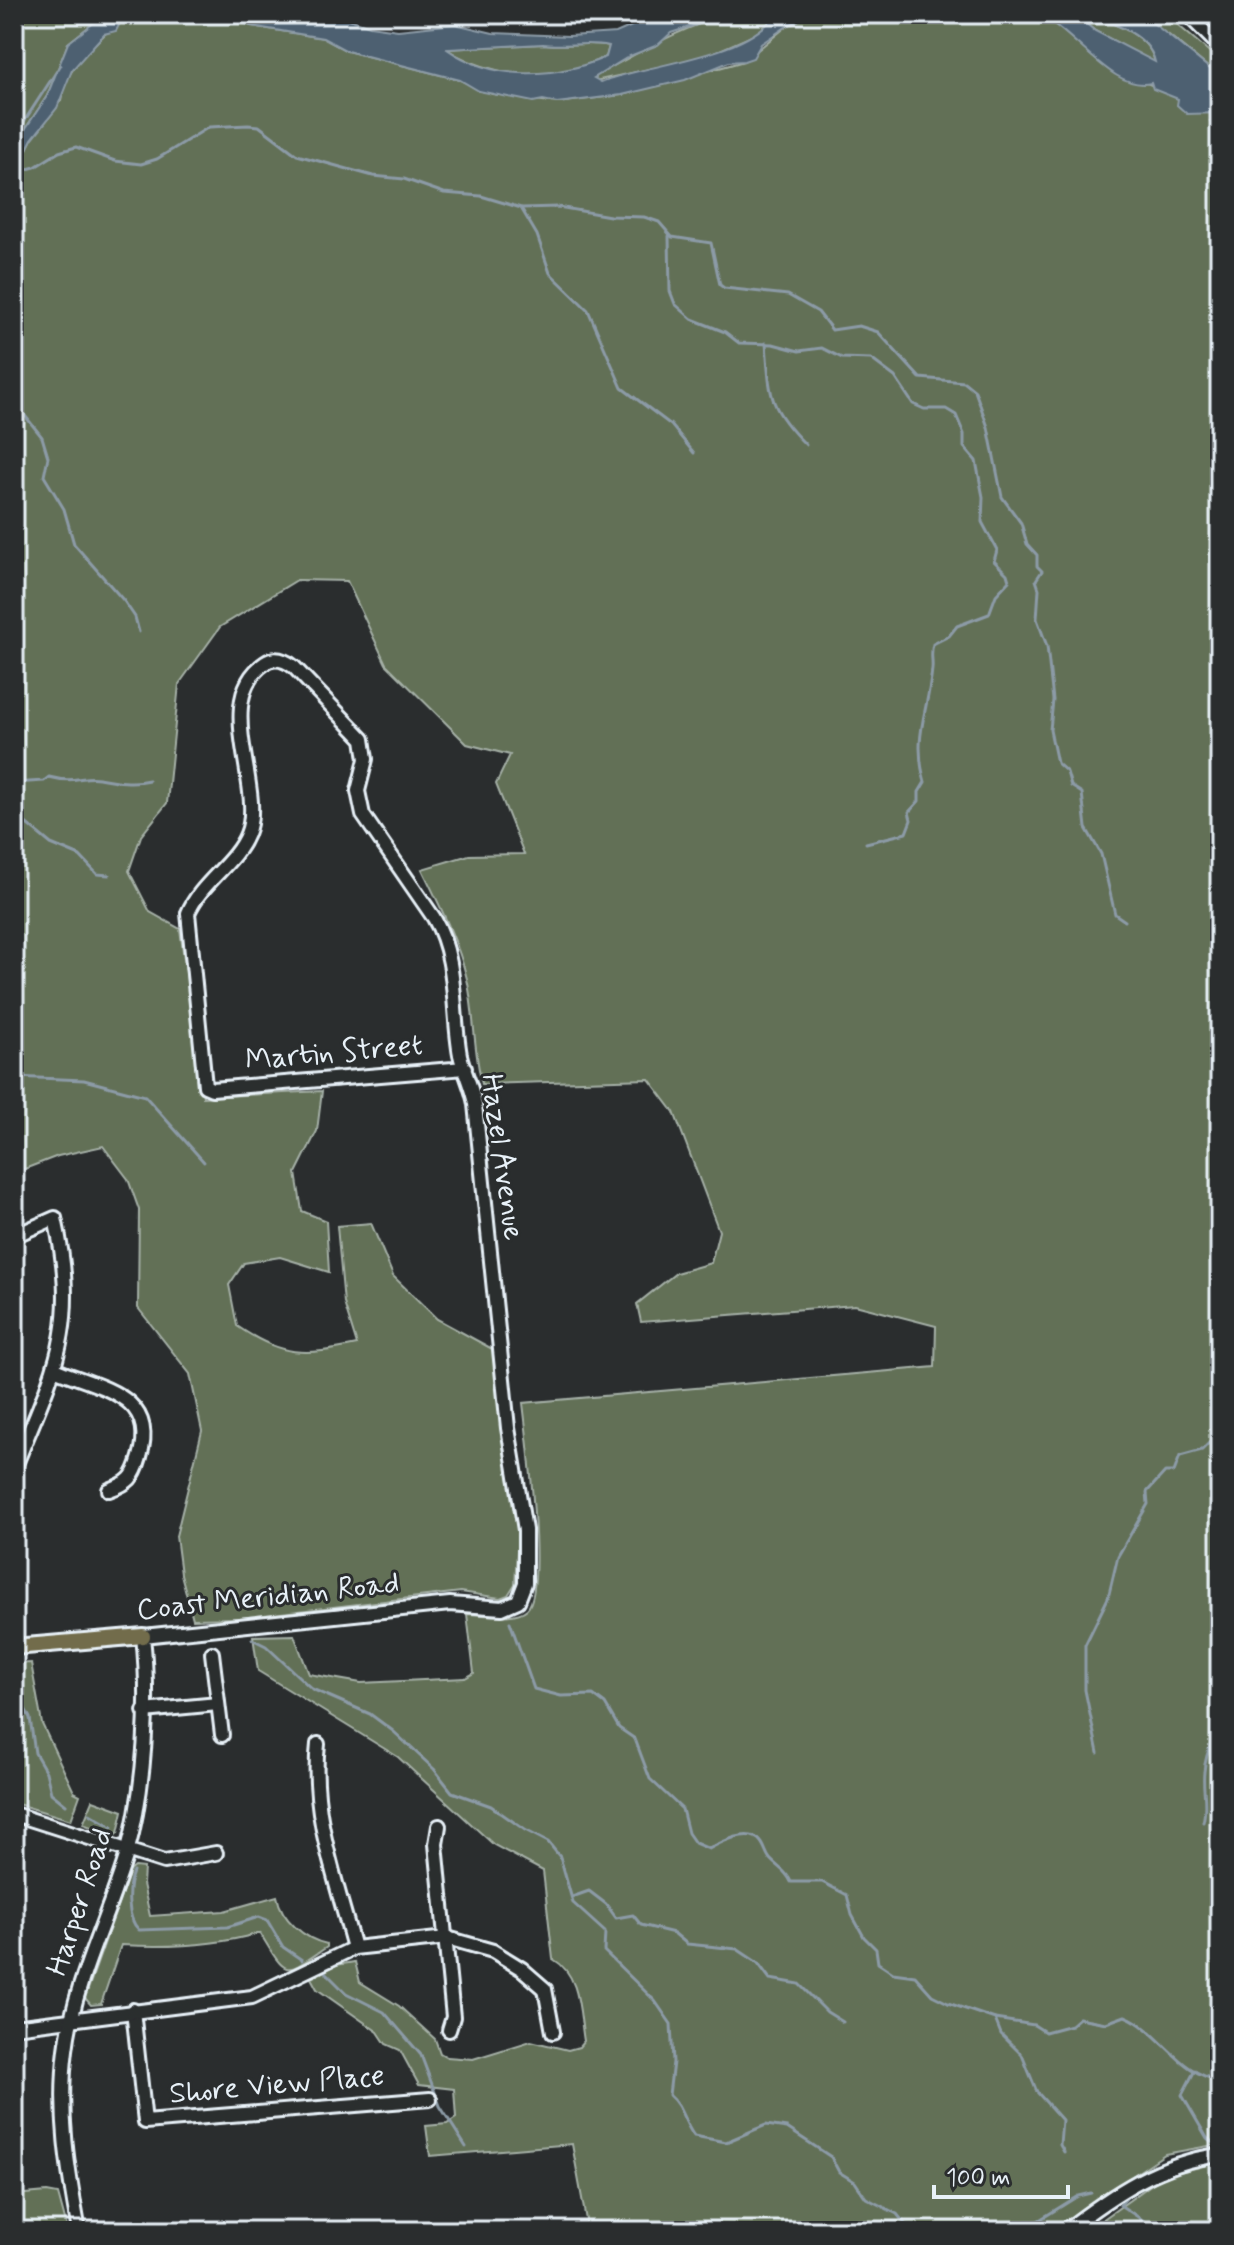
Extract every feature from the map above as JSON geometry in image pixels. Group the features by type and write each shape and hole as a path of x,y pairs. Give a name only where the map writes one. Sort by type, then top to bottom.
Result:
{"main road":[{"name":"Coast Meridian Road","path":"14,1647 143,1636"}],"street":[{"path":"1187,14 1220,47"},
{"name":"Hazel Avenue","path":"208,1089 188,919 195,900 243,841 249,829 240,714 243,697 255,674 270,661 289,663 357,731 366,752 358,784 360,807 370,830 440,929 447,953 465,1068 475,1104 510,1439 524,1520 526,1565 522,1594"},
{"name":"Martin Street","path":"208,1089 465,1068"},
{"path":"14,1236 55,1218 67,1298 64,1335 54,1369 14,1469"},
{"path":"54,1369 124,1398 141,1418 145,1438 136,1473 128,1483 109,1490"},
{"name":"Coast Meridian Road","path":"143,1636 450,1604 502,1608 515,1604 522,1594"},
{"name":"Harper Road","path":"79,2231 66,2164 63,2112 71,2021 127,1853 138,1798 144,1711 143,1636"},
{"path":"212,1653 222,1735"},
{"path":"144,1711 218,1704"},
{"path":"318,1744 316,1761 327,1853 354,1948"},
{"path":"14,1814 127,1853 164,1862 216,1853"},
{"path":"439,1826 436,1844 453,2017 449,2030"},
{"path":"14,2027 261,1994 354,1948 447,1938 493,1951 522,1969 545,1989 553,2032"},
{"name":"Shore View Place","path":"133,2010 145,2122 430,2099"},
{"path":"1065,2231 1157,2171 1181,2161 1220,2155"}],"green space":[{"path":"14,14 105,14 68,43 47,96 14,146"},
{"path":"136,14 223,15 251,26 323,38 347,51 460,80 492,94 557,103 622,95 744,61 787,26 811,14 1036,14 1051,20 1102,65 1220,113 1220,118 1210,121 1215,135 1220,134 1220,2144 1165,2154 1055,2228 1046,2231 588,2231 572,2144 430,2156 426,2126 447,2124 456,2118 454,2089 419,2085 400,2050 386,2044 378,2032 317,1989 311,1978 336,1965 355,1962 360,1982 399,2006 435,2039 440,2053 447,2057 473,2059 531,2041 568,2050 579,2047 584,2041 574,1984 569,1974 553,1959 543,1871 494,1845 398,1757 258,1671 253,1636 294,1635 309,1674 361,1683 465,1678 474,1673 467,1614 515,1614 527,1609 533,1596 536,1544 523,1403 935,1367 936,1326 855,1305 641,1322 637,1304 676,1273 711,1263 719,1231 674,1112 649,1079 482,1084 470,992 463,965 448,923 422,869 469,855 524,854 496,784 510,755 467,744 386,664 347,581 297,580 220,627 179,684 167,803 141,836 129,871 150,912 180,929 203,1097 322,1091 317,1131 296,1173 302,1211 326,1221 329,1272 280,1257 244,1263 229,1285 237,1326 281,1349 308,1352 357,1345 344,1303 337,1226 371,1223 393,1276 437,1319 496,1351 509,1482 519,1516 515,1584 508,1595 500,1598 461,1592 239,1618 193,1619 181,1574 176,1536 202,1431 190,1374 138,1308 139,1210 128,1179 103,1146 58,1156 14,1173 14,175 32,139 61,100 65,82 81,57 123,17"},
{"path":"730,14 776,14 763,31 704,57 595,81 596,75 662,41"},
{"path":"1124,14 1165,14 1220,61 1220,77 1169,35"},
{"path":"1076,15 1124,28 1144,43 1155,63 1095,31"},
{"path":"543,44 609,46 606,57 551,75 511,73 483,66 447,49"},
{"path":"31,1663 42,1724 74,1792 80,1795 71,1820 14,1803 14,1664"},
{"path":"93,1800 123,1811 118,1833 114,1836 83,1824"},
{"path":"135,1867 144,1868 143,1884 150,1916 224,1911 277,1896 283,1912 295,1927 310,1938 327,1944 327,1947 302,1964 288,1968 276,1959 260,1933 191,1945 121,1945 101,2004 91,2005 85,1998 130,1871"},
{"path":"1220,2162 1220,2231 1087,2231 1163,2176"},
{"path":"58,2194 68,2231 14,2231 14,2195"}],"water":[{"path":"105,14 136,14 123,17 116,31 104,34 72,70 57,108 32,139 14,175 14,146 47,96 68,43"},
{"path":"177,14 334,14 370,26 398,30 455,24 493,33 569,36 616,33 657,15 730,14 671,33 658,45 630,56 594,78 601,82 720,50 762,29 776,14 811,14 761,44 753,58 729,62 685,80 622,95 557,103 543,100 533,102 479,91 460,80 347,51 323,38 251,26 223,15","holes":["609,46 606,57 587,64 525,73 484,67 447,49"]},
{"path":"1036,14 1124,14 1153,23 1220,77 1220,113 1187,114 1177,105 1178,99 1153,89 1151,83 1136,83 1107,69 1050,21","holes":["1077,16 1112,23 1135,35 1151,52 1155,62 1095,31"]}],"waterway":[{"path":"14,137 60,66"},
{"path":"16,172 35,167 59,152 76,147 115,161 141,164 157,159 209,127 259,126 297,155 373,176 404,179 444,193 481,196 521,208 558,207 610,216 644,217 659,222 672,237 711,243 720,285 724,288 788,295 818,312 832,330 859,326 878,332 920,378 964,382 975,391 988,427 1002,497 1021,523 1027,544 1037,555 1037,566 1042,571 1036,580 1039,589 1037,619 1047,646 1053,700 1050,730 1057,763 1067,772 1071,786 1082,793 1086,828 1101,854 1115,914 1125,921"},
{"path":"521,208 537,235 550,273 588,310 622,388 671,425 694,453"},
{"path":"669,236 670,291 675,304 692,319 725,332 739,343 773,344 799,351 822,348 842,358 871,359 895,377 913,404 924,409 946,409 956,415 964,434 964,447 976,461 983,497 982,522 997,550 994,561 1007,574 1009,581 996,595 989,614 957,626 949,636 933,644 930,685 920,738 925,782 919,792 919,801 909,812 911,820 906,833 866,843"},
{"path":"766,343 773,400 784,420 806,445"},
{"path":"14,402 42,437 48,457 44,476 64,509 74,544 124,601 135,617 139,632"},
{"path":"14,783 44,781 49,777 65,780 93,777 130,782 149,780"},
{"path":"14,820 22,820 51,844 80,856 97,874 109,875"},
{"path":"14,1077 84,1080 145,1096 204,1162"},
{"path":"1098,1753 1085,1690 1085,1645 1108,1598 1118,1556 1148,1504 1147,1492 1165,1472 1174,1472 1180,1456 1202,1450 1220,1432"},
{"path":"510,1622 534,1689 561,1696 593,1695 605,1704 619,1728 635,1739 650,1779 682,1809 688,1833 695,1843 709,1849 735,1837 756,1838 791,1882 822,1882 847,1895 852,1915 864,1937 876,1949 878,1963 893,1973 915,1976 932,1995 948,2003 995,2019 1034,2025 1045,2032 1071,2025 1079,2018 1106,2023 1125,2016 1149,2031 1193,2070 1220,2080"},
{"path":"252,1639 266,1646 312,1689 370,1714 393,1731 434,1769 452,1792 491,1806 548,1842 560,1857 573,1903 605,1932 604,1951 655,2001 671,2024 673,2062 669,2095 694,2136 726,2142 766,2125 787,2128 831,2157 839,2172 855,2182 866,2198 897,2214 905,2224 929,2231"},
{"path":"14,1688 30,1718 35,1753 46,1772 51,1793 66,1805"},
{"path":"1203,1822 1205,1765 1220,1718"},
{"path":"90,1814 112,1827"},
{"path":"133,1872 129,1902 132,1918 139,1930 227,1927 259,1917 267,1920 283,1947 302,1960"},
{"path":"572,1897 589,1891 606,1904 616,1918 633,1915 641,1925 674,1933 687,1944 737,1949 758,1963 770,1979 799,1984 827,2012 843,2022"},
{"path":"325,1972 346,1993 384,2012 421,2055 440,2106 466,2147"},
{"path":"995,2019 1001,2034 1022,2055 1037,2092 1062,2120 1060,2145 1064,2152"},
{"path":"1195,2070 1182,2095 1207,2138 1220,2148"},
{"path":"1151,2231 1150,2225 1120,2205 1129,2195 1164,2176"},
{"path":"972,2231 1028,2227 1078,2196 1091,2193"}]}
